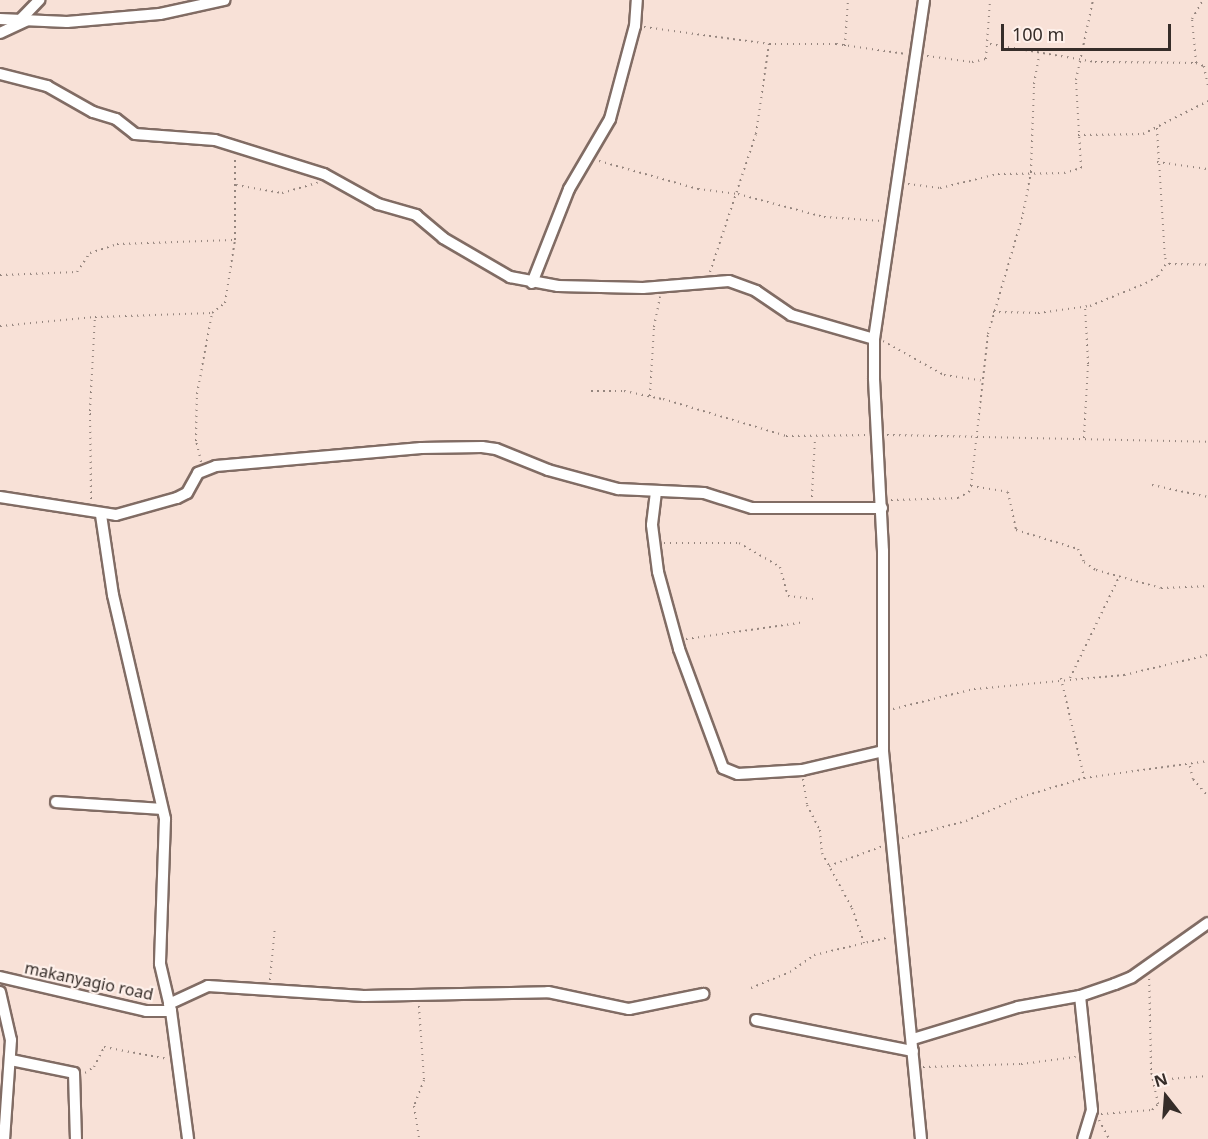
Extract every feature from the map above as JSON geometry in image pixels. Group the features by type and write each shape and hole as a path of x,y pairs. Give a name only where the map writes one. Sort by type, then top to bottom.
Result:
{"street":[{"path":"0,33 23,20 39,0"},
{"path":"0,19 67,22 160,14 224,0"},
{"path":"532,283 569,189 610,119 635,26 637,0"},
{"path":"921,1139 903,934 883,751 881,504 874,339 894,220 924,0"},
{"path":"0,74 47,86 93,112 116,119 135,134 235,145 334,178 378,204 416,215 443,238 491,268 532,283 662,288 707,280 746,286 791,315 874,339"},
{"path":"0,497 96,514 131,513 187,493 202,470 229,463 482,447 591,483 656,492 704,493 752,508 881,504"},
{"path":"656,492 653,545 677,641 723,768 738,774 802,770 883,751"},
{"path":"96,514 162,808 165,843 160,964 170,1008 188,1139"},
{"path":"56,802 162,808"},
{"path":"756,1020 913,1045 1018,1006 1080,996 1132,977 1208,923"},
{"name":"makanyagio road","path":"0,977 146,1011 170,1008"},
{"path":"170,1008 208,986 331,995 548,992 629,1009 703,994"},
{"path":"0,992 10,1026 11,1060 4,1139"},
{"path":"1080,996 1084,1054 1092,1110 1083,1139"},
{"path":"11,1060 74,1073 76,1139"}],"path":[{"path":"845,46 848,0"},
{"path":"635,26 769,44 845,46 983,61 990,44 990,0"},
{"path":"899,183 940,188 999,174 1064,173 1081,168 1076,80 1093,0"},
{"path":"1196,63 1192,19 1203,0"},
{"path":"707,280 738,194 756,134 769,44"},
{"path":"990,44 1039,55 1081,61 1158,66 1196,63 1204,66 1208,86"},
{"path":"881,504 958,498 969,492 979,438 982,380 993,312 1023,214 1031,172 1039,55"},
{"path":"1078,135 1132,136 1157,128 1208,101"},
{"path":"993,312 1038,313 1085,307 1158,276 1167,262 1161,238 1157,128"},
{"path":"0,326 95,317 212,314 224,308 234,240 235,145"},
{"path":"587,158 698,189 738,194 824,217 894,220"},
{"path":"1157,162 1208,169"},
{"path":"236,185 282,193 334,178"},
{"path":"0,275 77,272 90,253 117,244 234,240"},
{"path":"1167,262 1208,265"},
{"path":"650,396 654,327 662,288"},
{"path":"1084,438 1088,364 1085,307"},
{"path":"202,470 196,441 196,412 212,314"},
{"path":"95,317 90,411 96,514"},
{"path":"874,339 895,345 944,375 982,380"},
{"path":"591,391 624,391 650,396 718,413 776,434 1208,442"},
{"path":"811,506 815,436"},
{"path":"1152,485 1208,497"},
{"path":"971,486 1008,492 1016,530 1078,549 1087,565 1118,579 1161,588 1208,586"},
{"path":"653,545 734,541 780,567 788,596 813,599"},
{"path":"1070,678 1118,579"},
{"path":"677,641 805,622"},
{"path":"881,711 974,689 1060,678 1124,675 1208,655"},
{"path":"1060,678 1084,778"},
{"path":"829,866 892,841 976,818 1021,797 1084,778 1190,766 1208,761"},
{"path":"1190,766 1193,779 1208,796"},
{"path":"802,770 807,805 818,824 822,853 852,908 864,943"},
{"path":"270,990 275,926"},
{"path":"751,988 790,972 814,955 903,934"},
{"path":"1108,1139 1095,1115 1155,1109 1158,1104 1153,1080 1148,964"},
{"path":"419,995 424,1080 414,1106 419,1139"},
{"path":"74,1073 91,1071 104,1047 177,1059"},
{"path":"915,1067 1021,1064 1084,1054"},
{"path":"1153,1080 1208,1076"}]}
